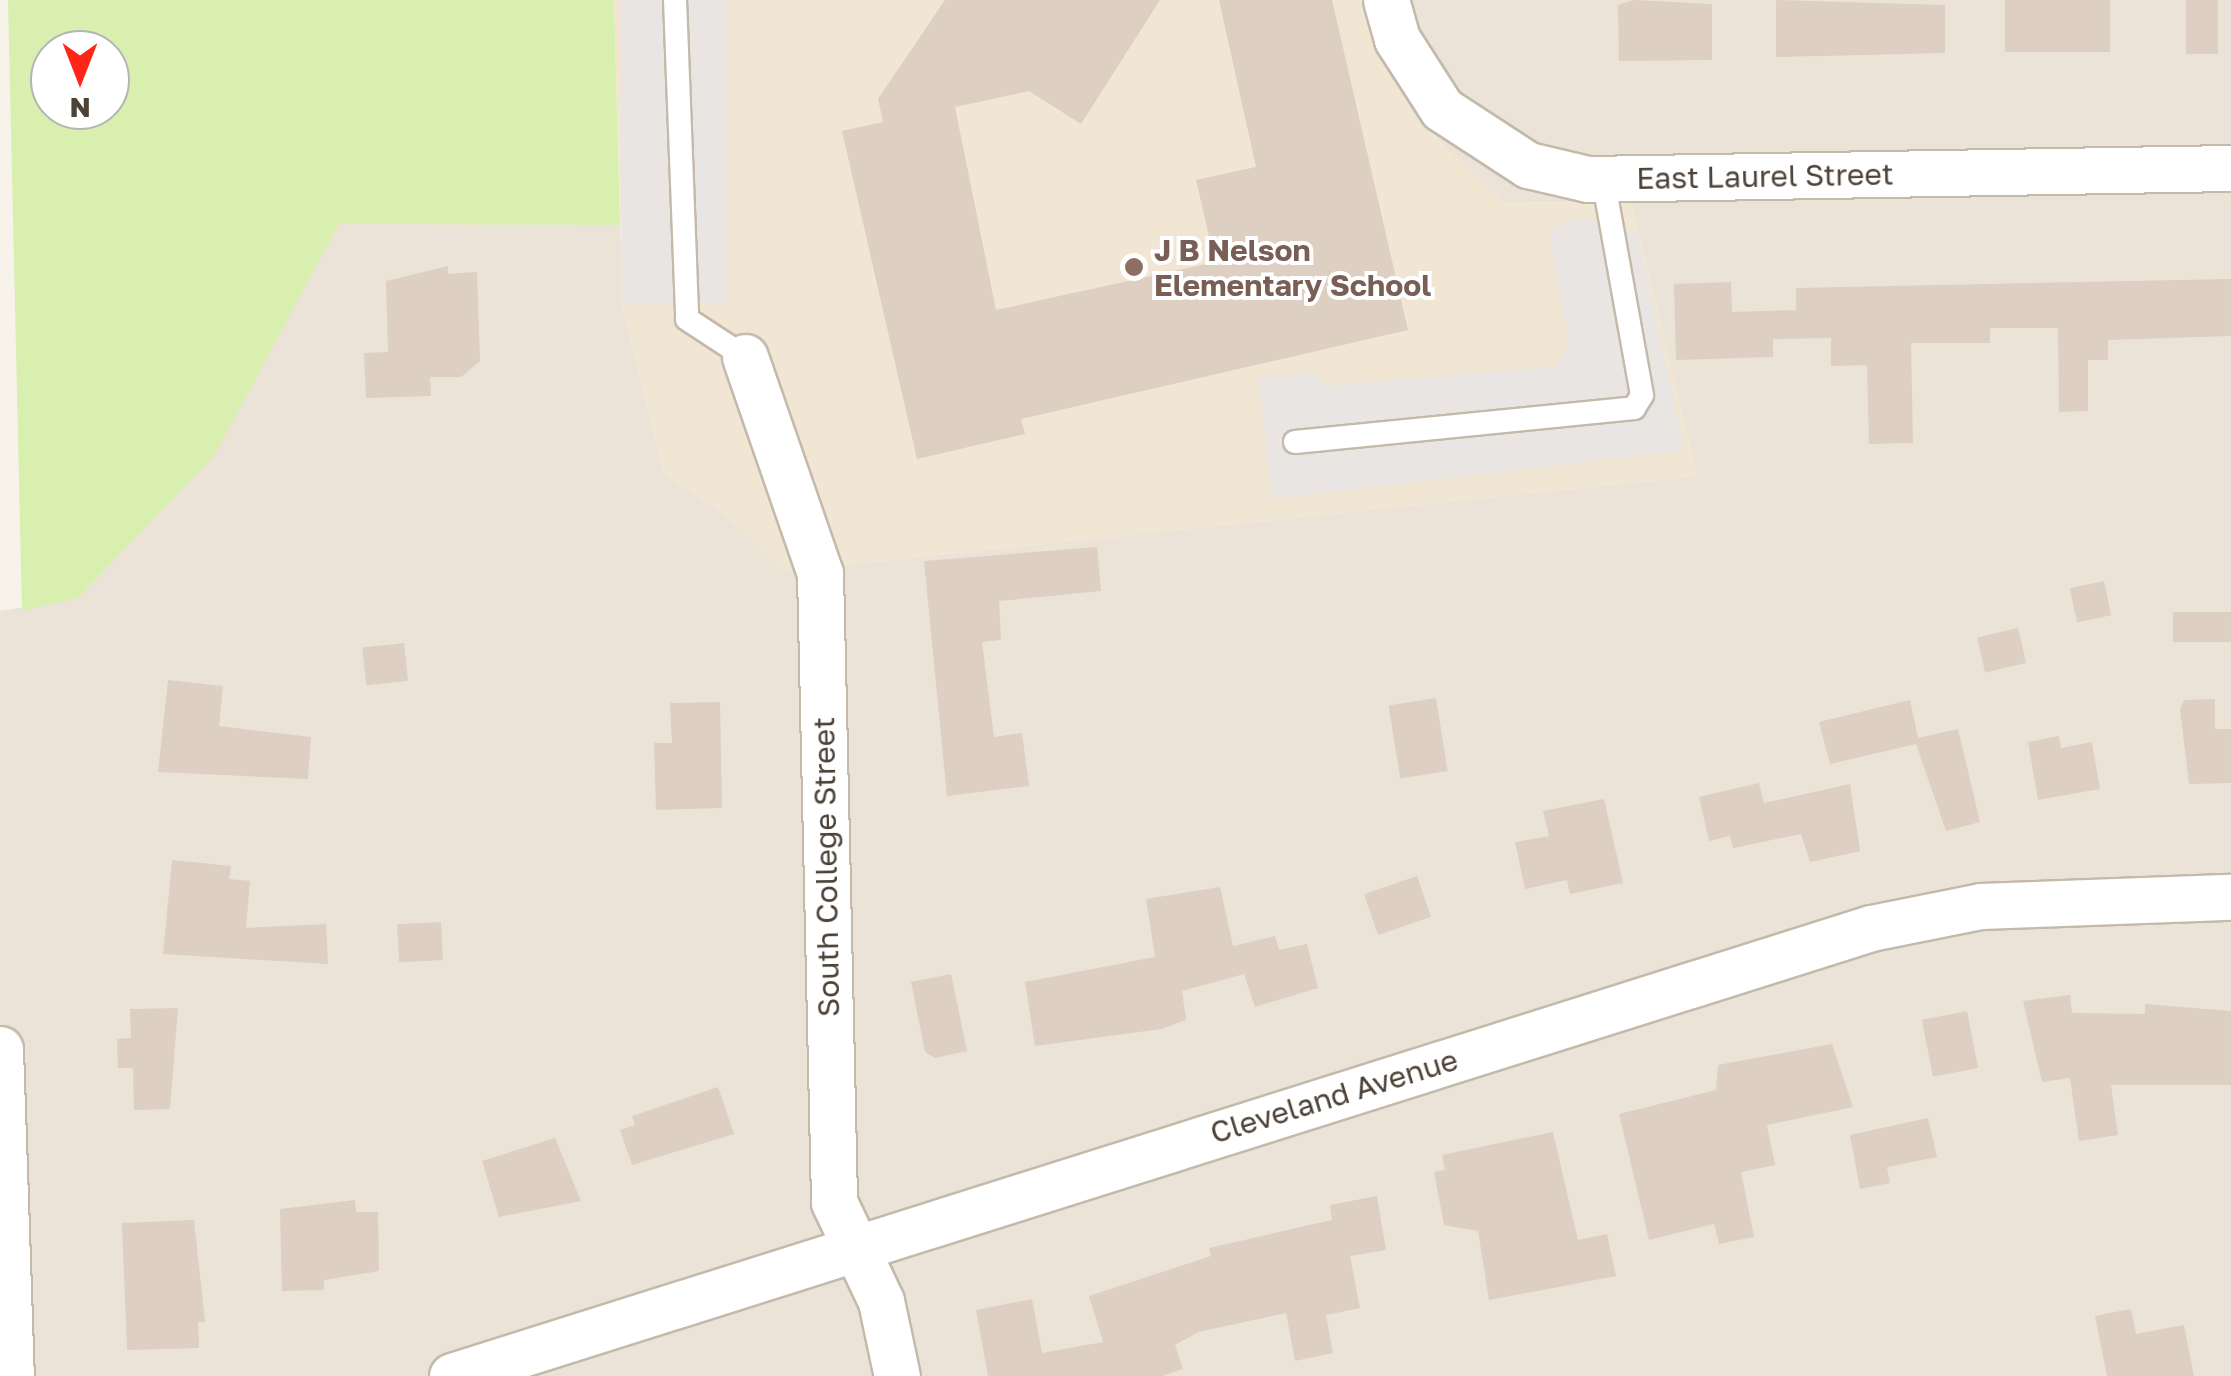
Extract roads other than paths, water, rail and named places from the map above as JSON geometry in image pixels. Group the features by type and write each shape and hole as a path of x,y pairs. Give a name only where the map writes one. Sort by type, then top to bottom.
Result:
{"street":[{"name":"East Laurel Street","path":"1386,0 1397,39 1442,109 1528,166 1603,179 2231,168"},
{"name":"South College Street","path":"745,357 820,573 834,1202 858,1244 896,1376"},
{"name":"Cleveland Avenue","path":"452,1376 858,1244 1871,928 1981,906 2231,897"},
{"path":"0,1049 12,1376"}],"lane":[{"path":"676,0 687,319 745,357"},
{"path":"1295,442 1634,408 1642,395 1603,179"}],"place":[{"name":"J B Nelson Elementary School","path":"1134,267"}]}
